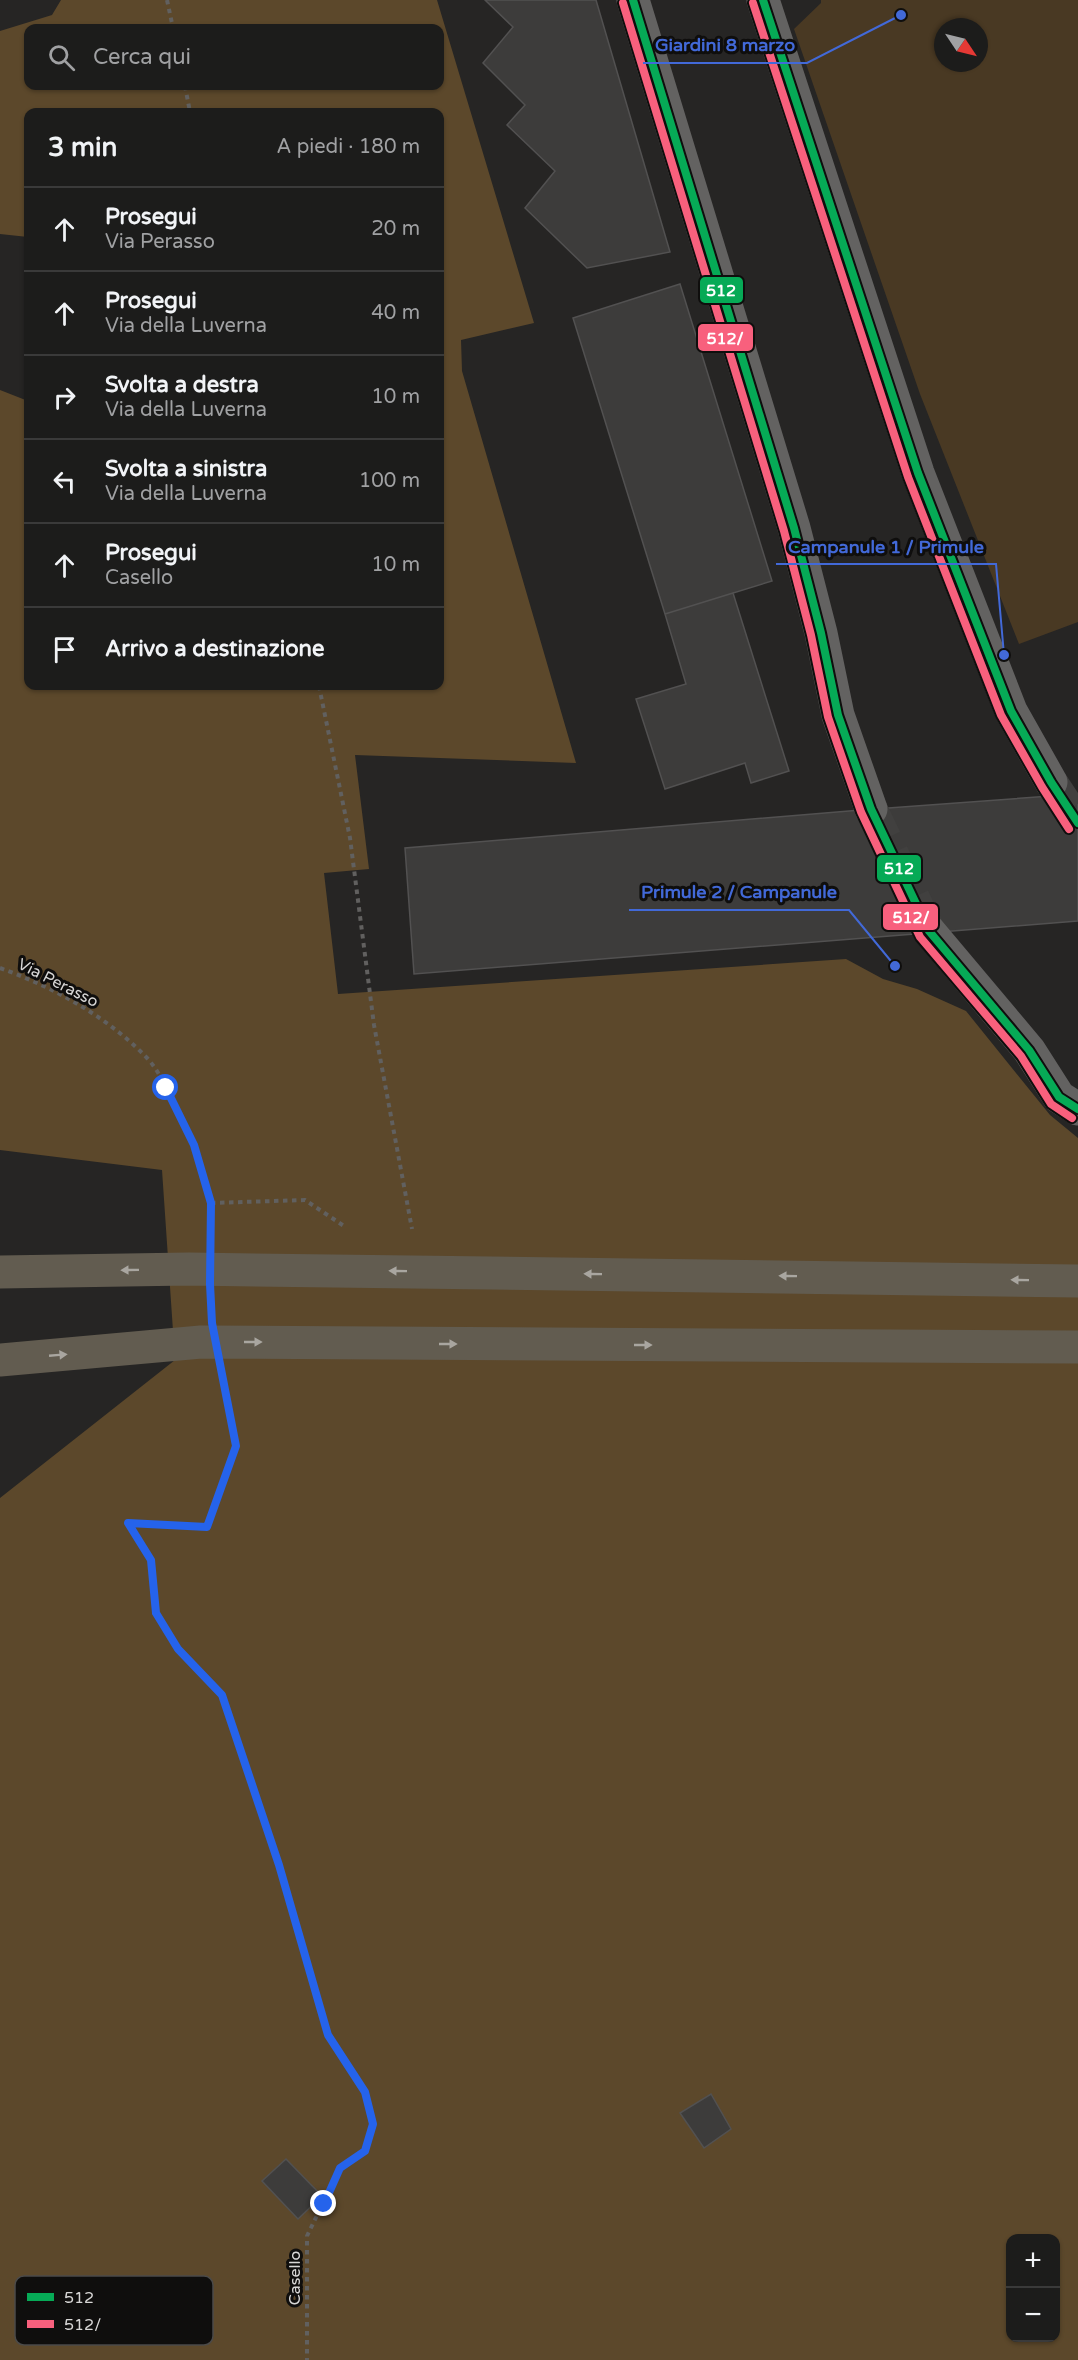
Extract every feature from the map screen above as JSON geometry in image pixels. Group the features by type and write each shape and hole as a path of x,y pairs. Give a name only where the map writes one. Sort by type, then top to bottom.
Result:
{"highway":[{"path":"0,1272 189,1269 1078,1281"},
{"path":"0,1360 201,1342 1078,1347"}],"street":[{"path":"633,0 794,528 821,633 838,715 871,809"},
{"path":"763,0 918,473 1011,711 1051,782"},
{"path":"928,931 1029,1050 1059,1096 1078,1109"}],"path":[{"path":"168,0 172,24"},
{"path":"186,90 189,108"},
{"path":"320,690 350,838 374,1024 414,1241"},
{"name":"Via Perasso","path":"0,968 19,975 95,1014 148,1059 166,1088 194,1145 211,1203 210,1237"},
{"path":"211,1203 305,1200 353,1233"},
{"name":"Casello","path":"223,1382 236,1446 207,1527 128,1523 151,1560 156,1613 178,1649 222,1695 279,1865 328,2035 365,2092 373,2124 365,2151 340,2168 307,2236 307,2360"}],"shaded area":[{"path":"61,0 437,0 534,323 461,340 462,371 576,763 355,755 369,869 324,873 338,994 846,959 883,979 917,989 966,1011 1050,1115 1078,1138 1078,2360 0,2360 0,1498 175,1360 162,1170 0,1150 0,390 24,399 24,690 444,690 444,108 24,108 24,237 0,234 0,31 52,15"},
{"path":"821,0 1078,0 1078,622 1019,644 920,394 794,29 821,3"}],"building":[{"path":"485,0 596,0 670,252 587,268 525,208 555,171 507,125 525,105 483,63 513,27"},
{"path":"680,284 772,581 665,614 573,318"},
{"path":"733,593 789,771 751,783 745,763 665,789 636,699 686,684 665,614"},
{"path":"1078,794 1078,921 414,974 405,848"},
{"path":"711,2094 731,2129 704,2148 680,2113"},
{"path":"286,2159 322,2196 298,2219 262,2181"}],"tunnel":[{"path":"1051,782 1078,823"},
{"path":"871,809 929,931"}],"transit line":[{"name":"512","path":"633,0 794,528 821,633 838,715 871,809 929,931 1029,1050 1059,1097 1078,1109"},
{"name":"512","path":"763,0 918,473 1011,711 1051,782 1078,823"},
{"name":"512/","path":"623,3 784,531 811,635 828,717 861,812 920,937 1021,1056 1051,1104 1072,1118"},
{"name":"512/","path":"753,3 908,477 1001,715 1069,829"}],"place":[{"name":"Giardini 8 marzo","path":"901,15"},
{"name":"Campanule 1 / Primule","path":"1004,655"},
{"name":"Primule 2 / Campanule","path":"895,966"}],"route":[{"path":"166,1088 194,1145 211,1203 212,1323 236,1446 207,1527 128,1523 151,1560 156,1613 178,1649 222,1695 279,1865 328,2035 365,2092 373,2124 365,2151 340,2168 324,2204"}]}
